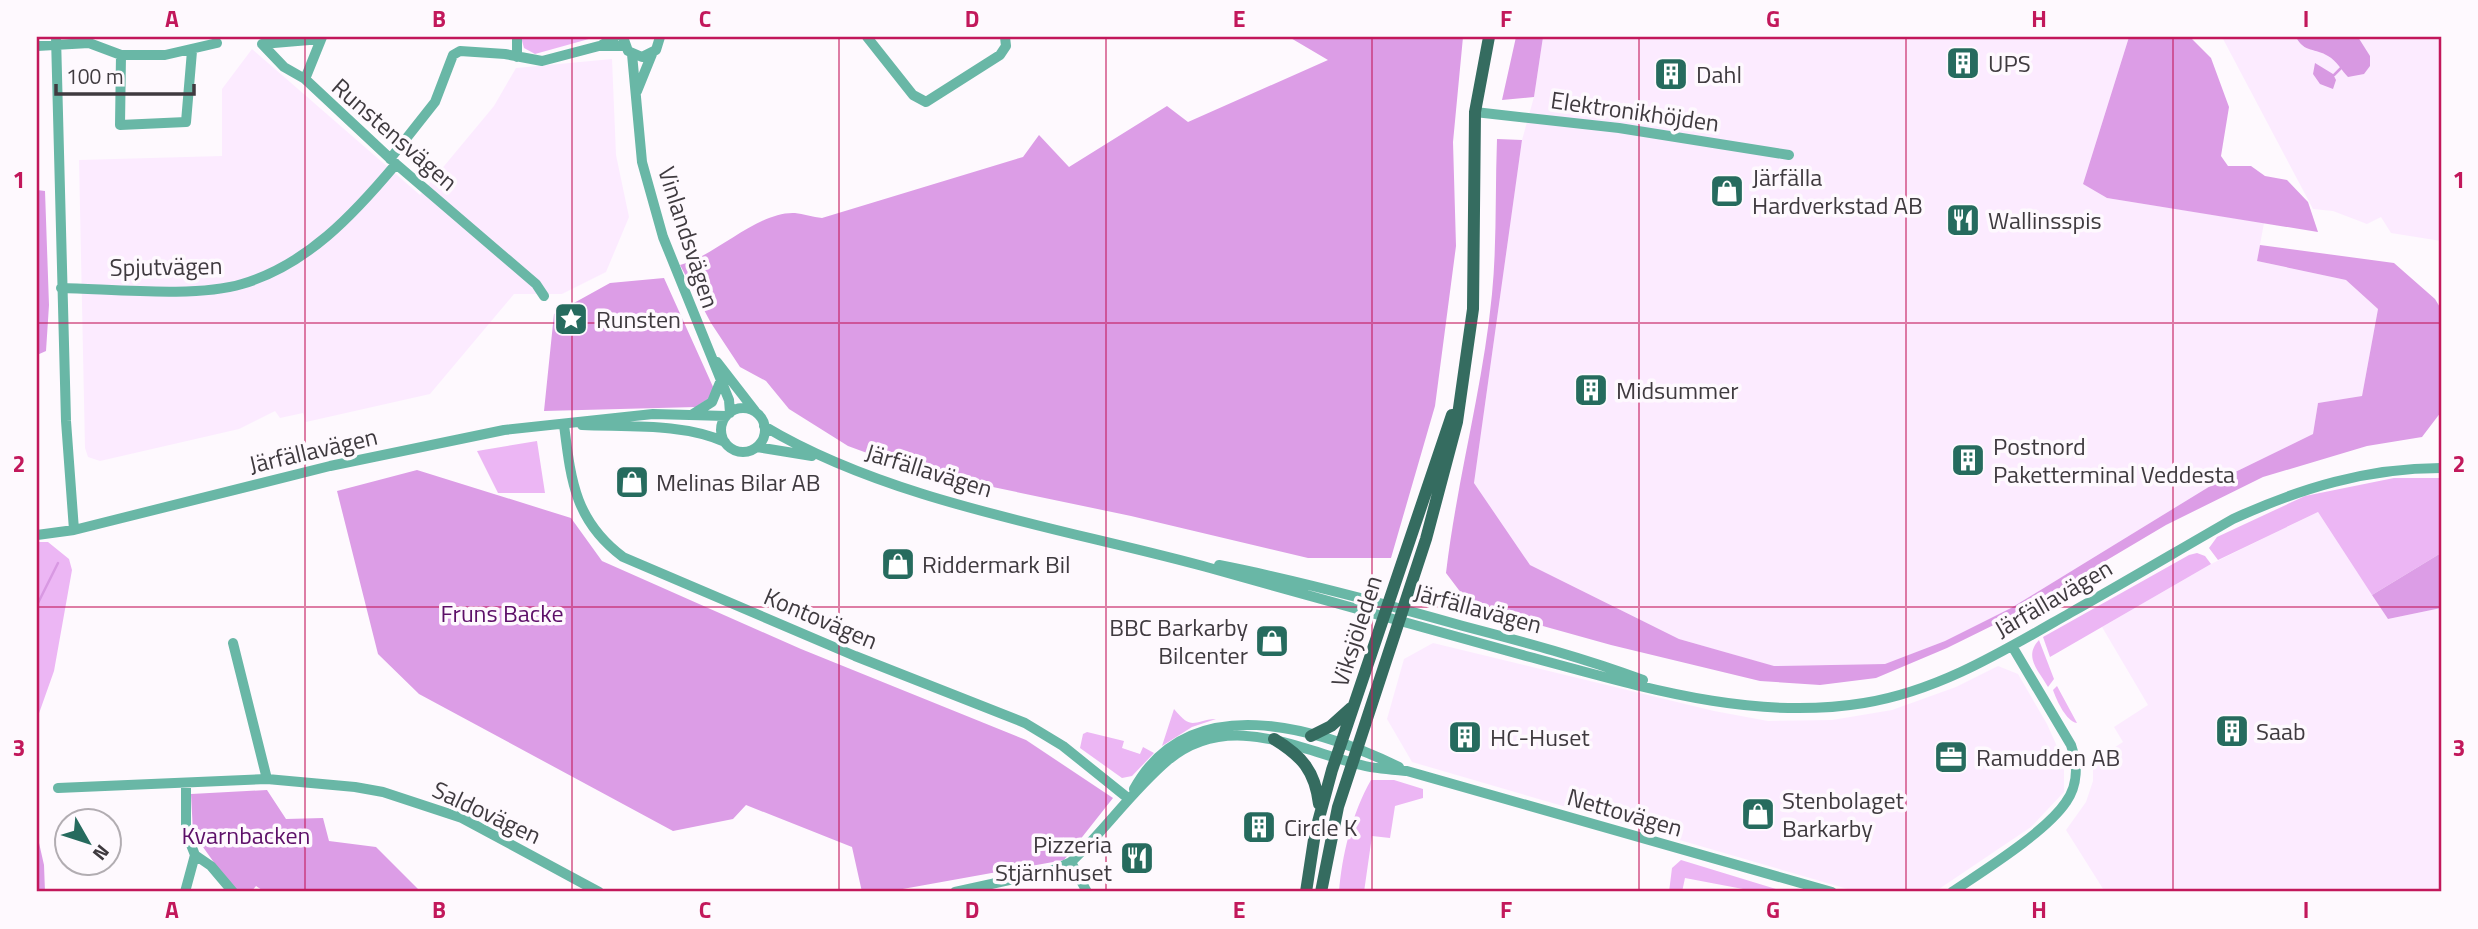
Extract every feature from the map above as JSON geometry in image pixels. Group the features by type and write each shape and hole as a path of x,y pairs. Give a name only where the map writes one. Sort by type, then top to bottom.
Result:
{"main road":[{"name":"Viksjöleden","path":"1321,892 1336,818 1440,491 1457,422 1473,309 1475,111 1489,37"},
{"name":"Viksjöleden","path":"1306,892 1320,809 1462,388"},
{"path":"1311,736 1331,726 1354,705"},
{"path":"1274,739 1297,754 1309,767 1320,809"}],"street":[{"path":"517,37 517,57 542,61 599,46 615,37"},
{"path":"867,37 913,95 926,102 1000,55 1006,46 1005,37"},
{"path":"305,79 321,38"},
{"name":"Runstensvägen","path":"321,38 262,44 284,67 305,79 393,161 536,284 544,296"},
{"name":"Vinlandsvägen","path":"637,91 652,54 662,38"},
{"path":"37,46 56,41 89,43 121,55 192,51 217,43"},
{"path":"56,41 61,288 70,501 74,530"},
{"path":"599,46 627,46 642,57 652,54"},
{"name":"Vinlandsvägen","path":"627,46 637,91 642,162 663,237 729,400 728,415"},
{"path":"121,55 120,125 186,122 192,51"},
{"name":"Spjutvägen","path":"61,288 191,290 241,285 308,252 339,226 393,161 435,102 453,55 460,51 517,57"},
{"name":"Elektronikhöjden","path":"1475,111 1619,128 1789,155"},
{"name":"Vinlandsvägen","path":"709,351 756,412"},
{"path":"685,416 706,408 716,396 721,379"},
{"path":"740,408 756,412 764,426 764,437 757,447 740,452 725,442 721,432 728,415 740,408"},
{"name":"Järfällavägen","path":"37,535 74,530 425,444 504,430 653,414 728,415"},
{"name":"Järfällavägen","path":"564,425 649,428 710,435 725,442"},
{"name":"Kontovägen","path":"564,425 569,468 582,512 594,530 623,557 830,645 1025,723 1063,746 1129,799"},
{"name":"Järfällavägen","path":"764,426 823,457 896,485 1146,551 1280,577 1615,680 1750,708 1839,707 1882,700 1929,686 2012,646 2233,519 2277,499 2330,481 2395,468 2441,468"},
{"name":"Järfällavägen","path":"757,447 823,457"},
{"path":"233,643 267,779"},
{"path":"1952,892 2050,820 2066,802 2074,785 2076,759 2071,746 2012,646"},
{"name":"Nettovägen","path":"1129,799 1140,778 1159,757 1200,731 1248,723 1311,736 1357,750 1407,771 1832,892"},
{"name":"Nettovägen","path":"1129,799 1168,760 1191,746 1226,735 1254,735 1353,763 1407,771"},
{"name":"Saldovägen","path":"58,788 186,785 267,779 355,786 423,804 462,818 599,892"},
{"path":"186,785 186,832 195,855 211,866 233,892"},
{"path":"955,892 1051,871 1071,862 1129,799"},
{"path":"185,892 195,855"},
{"path":"1071,862 1087,892"}],"shaded area":[{"path":"521,37 596,37 535,54 524,48"},
{"path":"1543,37 2129,37 2083,184 2107,198 2264,223 2257,261 2346,280 2378,309 2362,396 2318,403 2313,434 2225,477 2011,608 1945,641 1886,664 1773,666 1679,639 1530,565 1474,483 1522,140 1534,97"},
{"path":"2222,37 2441,37 2441,241 2391,233 2381,217 2367,224 2333,211 2313,209"},
{"path":"2296,37 2358,37 2370,56 2370,66 2364,74 2348,77 2331,58 2306,48"},
{"path":"252,49 420,195 494,106 516,68 612,59 616,155 629,217 606,272 562,294 514,294 430,394 306,422 303,413 280,418 275,411 239,429 100,461 88,457 85,448 79,160 222,156 222,89"},
{"path":"2315,63 2333,74 2336,80 2333,89 2320,84 2313,74"},
{"path":"537,441 545,493 498,493 477,451"},
{"path":"2394,478 2441,478 2441,553 2372,595 2318,512 2218,560 2209,548 2217,537 2305,496"},
{"path":"2318,512 2388,619 2441,608 2441,892 2105,892 2066,830 2086,802 2093,781 2093,761 2123,742 2114,727 2148,705 2102,627 2211,564"},
{"path":"37,542 48,542 69,559 72,570 54,671 37,719"},
{"path":"2197,553 2205,556 2211,564 2050,657 2043,637"},
{"path":"2039,640 2054,679 2048,687 2032,658 2034,646"},
{"path":"1433,643 1714,711 1768,721 1832,720 1892,710 1956,687 1998,666 2018,674 2047,724 2064,762 2064,792 2031,827 1936,891 1858,892 1412,762 1387,719 1404,659"},
{"path":"2057,686 2077,723 2069,719 2059,705 2053,690"},
{"path":"1174,709 1190,723 1216,719 1192,727 1162,746"},
{"path":"1087,732 1124,741 1122,748 1140,754 1143,747 1154,753 1132,776 1122,778 1080,748 1083,734"},
{"path":"1371,780 1394,780 1423,789 1423,798 1395,806 1390,838 1372,836 1364,892 1339,892 1349,834 1358,806"},
{"path":"1681,860 1786,892 1743,892 1743,889 1685,878 1682,892 1669,892 1672,868"}],"green space":[{"path":"1289,37 1463,37 1453,142 1456,246 1435,406 1391,558 1308,558 1131,516 916,471 848,446 789,409 766,381 740,367 711,323 680,265 708,253 752,226 781,214 795,213 822,218 1023,157 1039,135 1069,167 1167,106 1188,122 1328,60"},
{"path":"1516,37 1543,37 1534,97 1502,100"},
{"path":"2129,37 2190,37 2211,58 2229,107 2221,156 2228,166 2251,166 2265,176 2287,180 2308,202 2318,232 2107,198 2083,184"},
{"path":"1497,139 1522,140 1474,483 1530,565 1679,639 1774,666 1885,664 1945,641 2011,608 2225,477 2313,434 2318,403 2362,396 2378,309 2346,280 2257,261 2260,245 2394,263 2435,299 2441,309 2441,412 2422,437 2367,446 2263,477 2166,525 2016,614 1947,648 1876,678 1820,685 1760,681 1611,645 1471,606 1446,573 1488,329 1495,256"},
{"path":"37,190 45,191 49,305 46,351 37,355"},
{"path":"664,278 714,389 709,398 696,407 544,411 554,314 610,283"},
{"name":"Fruns Backe","path":"417,470 571,518 602,561 801,649 1026,740 1113,798 1064,860 886,892 862,892 852,847 746,805 733,819 673,831 419,694 378,654 337,491"},
{"path":"2441,553 2441,608 2388,619 2372,595"},
{"name":"Kvarnbacken","path":"267,790 286,819 323,818 329,841 376,847 421,892 265,892 256,886 251,892 235,892 193,833 191,794"},
{"path":"37,834 44,865 45,892 37,892"}],"waterway":[{"path":"2334,75 2341,68"},
{"path":"37,605 58,563"}],"place":[{"name":"UPS","path":"1963,63"},
{"name":"Dahl","path":"1671,74"},
{"name":"Järfälla Hardverkstad AB","path":"1727,191"},
{"name":"Wallinsspis","path":"1963,220"},
{"name":"Runsten","path":"571,319"},
{"name":"Midsummer","path":"1591,390"},
{"name":"Postnord Paketterminal Veddesta","path":"1968,460"},
{"name":"Melinas Bilar AB","path":"632,482"},
{"name":"Riddermark Bil","path":"898,564"},
{"name":"BBC Barkarby Bilcenter","path":"1272,641"},
{"name":"Saab","path":"2232,731"},
{"name":"HC-Huset","path":"1465,737"},
{"name":"Ramudden AB","path":"1951,757"},
{"name":"Stenbolaget Barkarby","path":"1758,814"},
{"name":"Circle K","path":"1259,827"},
{"name":"Pizzeria Stjärnhuset","path":"1137,858"}]}
